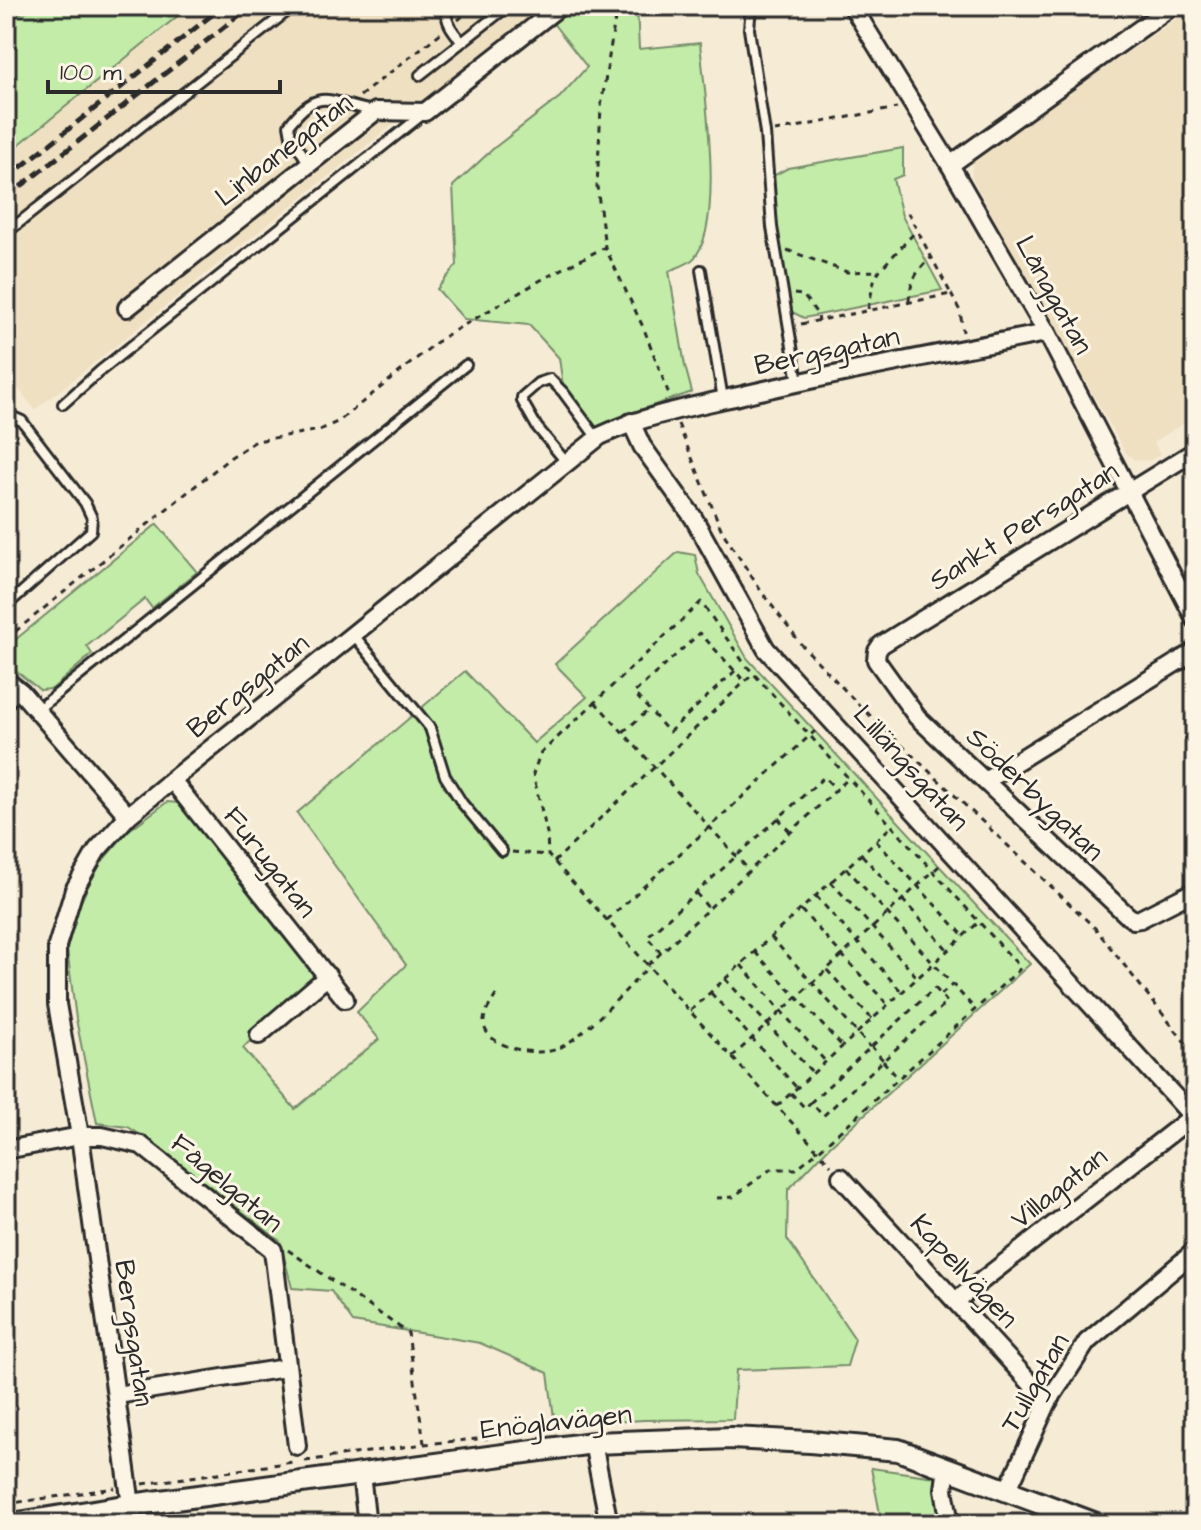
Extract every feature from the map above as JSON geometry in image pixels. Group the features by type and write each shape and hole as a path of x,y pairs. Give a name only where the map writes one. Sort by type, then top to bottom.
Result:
{"street":[{"path":"425,112 560,6"},
{"name":"Långgatan","path":"852,6 950,165 1047,333 1195,619"},
{"path":"950,165 1172,6"},
{"name":"Linbanegatan","path":"127,308 376,111 425,112"},
{"name":"Bergsgatan","path":"130,1495 80,1136 57,1004 57,946 74,890 97,850 128,816 597,438 631,422 675,410 798,382 1047,333"},
{"name":"Lillängsgatan","path":"631,422 642,446 693,517 766,649 1194,1118"},
{"name":"Sankt Persgatan","path":"881,645 1195,451"},
{"name":"Söderbygatan","path":"881,645 877,651 878,665 917,717 1103,895 1134,920 1195,891"},
{"path":"985,781 1195,651"},
{"path":"6,680 21,692 128,816"},
{"name":"Furugatan","path":"172,780 345,999"},
{"path":"259,1035 328,976"},
{"name":"Villagatan","path":"957,1300 1194,1118"},
{"name":"Fågelgatan","path":"6,1150 80,1136 102,1136 141,1145 273,1250 285,1368 297,1446"},
{"name":"Kapellvägen","path":"841,1177 1048,1402"},
{"name":"Tullgatan","path":"1007,1491 1048,1402 1087,1342 1195,1251"},
{"path":"117,1395 285,1368"},
{"name":"Enöglavägen","path":"12,1524 130,1495 361,1475 593,1443 731,1438 898,1450 1096,1524"},
{"path":"593,1443 609,1524"},
{"path":"947,1468 944,1489 950,1524"},
{"path":"361,1475 367,1524"}],"lane":[{"path":"6,233 294,6"},
{"path":"446,6 445,17 462,42"},
{"path":"420,75 508,6"},
{"path":"751,6 749,29 765,133 772,227 798,382"},
{"path":"309,164 291,136 289,125 301,110 325,98 376,111"},
{"path":"63,404 100,371 425,112"},
{"path":"701,270 723,400"},
{"path":"37,710 466,365"},
{"path":"566,462 537,427 522,401 522,397 538,383 550,379 597,438"},
{"path":"6,414 22,421 85,503 92,518 91,531 6,606"},
{"path":"353,634 430,728 445,776 462,803 502,851"},
{"path":"6,705 21,692"}],"path":[{"path":"298,146 474,6"},
{"path":"617,6 601,107 597,186 605,247 644,329 681,433 722,531 800,643 858,704 1034,867 1095,928 1195,1055"},
{"path":"765,133 913,105"},
{"path":"908,213 960,311 966,349"},
{"path":"868,309 879,271 917,230"},
{"path":"776,246 847,272 879,271"},
{"path":"6,639 231,457 256,441 320,430 339,421 442,338 605,247"},
{"path":"909,301 914,277 932,257"},
{"path":"783,293 803,295 819,321"},
{"path":"789,326 951,294"},
{"path":"716,1198 733,1197 771,1169 796,1169 818,1151 1020,967 754,674 701,602 540,754 533,768 547,833 548,855 818,1151 841,1177"},
{"path":"735,671 669,732 634,693 700,633 735,671 745,682"},
{"path":"554,862 754,674"},
{"path":"595,702 750,871"},
{"path":"623,732 649,710"},
{"path":"607,920 815,731"},
{"path":"661,953 647,937 824,777 837,790"},
{"path":"496,995 485,1012 483,1023 487,1033 504,1045 547,1051 568,1042 849,778"},
{"path":"778,818 791,833"},
{"path":"690,1011 893,825"},
{"path":"876,841 963,936"},
{"path":"502,851 548,855"},
{"path":"861,854 948,950"},
{"path":"732,1057 939,866"},
{"path":"846,868 975,1009"},
{"path":"831,882 918,978"},
{"path":"696,893 709,909"},
{"path":"816,896 902,992"},
{"path":"801,910 888,1005"},
{"path":"777,1106 980,921"},
{"path":"771,937 898,1078"},
{"path":"755,952 842,1047"},
{"path":"741,965 826,1061"},
{"path":"827,970 872,1019"},
{"path":"725,979 813,1073"},
{"path":"941,995 952,985"},
{"path":"791,1093 805,1108 811,1102 935,988 947,1002 823,1116 811,1102"},
{"path":"711,992 797,1088"},
{"path":"273,1250 290,1250 408,1333 424,1444"},
{"path":"6,1504 130,1495 424,1444 491,1438"}],"shaded area":[{"path":"190,6 542,6 35,410 6,373 6,155"},
{"path":"1195,6 1195,416 1154,442 1160,455 1148,461 1135,460 1125,452 972,178 972,169 974,159"}],"green space":[{"path":"43,6 190,6 6,155 6,17"},
{"path":"571,6 637,6 639,49 700,43 710,157 711,190 702,244 692,260 669,271 692,392 626,415 595,434 563,386 559,358 529,325 464,319 437,289 457,265 453,186 494,148 560,97 587,67 552,22"},
{"path":"903,148 903,175 893,179 902,216 942,290 804,318 790,311 772,227 771,177 788,168"},
{"path":"157,524 197,572 152,608 145,599 87,646 92,654 52,689 40,690 6,663 6,645"},
{"path":"678,552 695,555 699,574 747,658 1030,964 830,1146 788,1190 787,1239 855,1339 847,1366 736,1370 733,1419 555,1425 548,1373 480,1343 353,1322 331,1291 292,1288 280,1241 155,1144 128,1127 97,1123 76,1019 67,949 77,910 97,867 128,831 167,802 179,803 318,971 243,1048 295,1109 379,1039 357,1012 406,965 297,813 465,671 534,743 587,697 555,664"},
{"path":"871,1468 935,1477 942,1524 882,1524"}],"railway":[{"path":"6,179 223,6"},
{"path":"6,198 251,6"}]}
